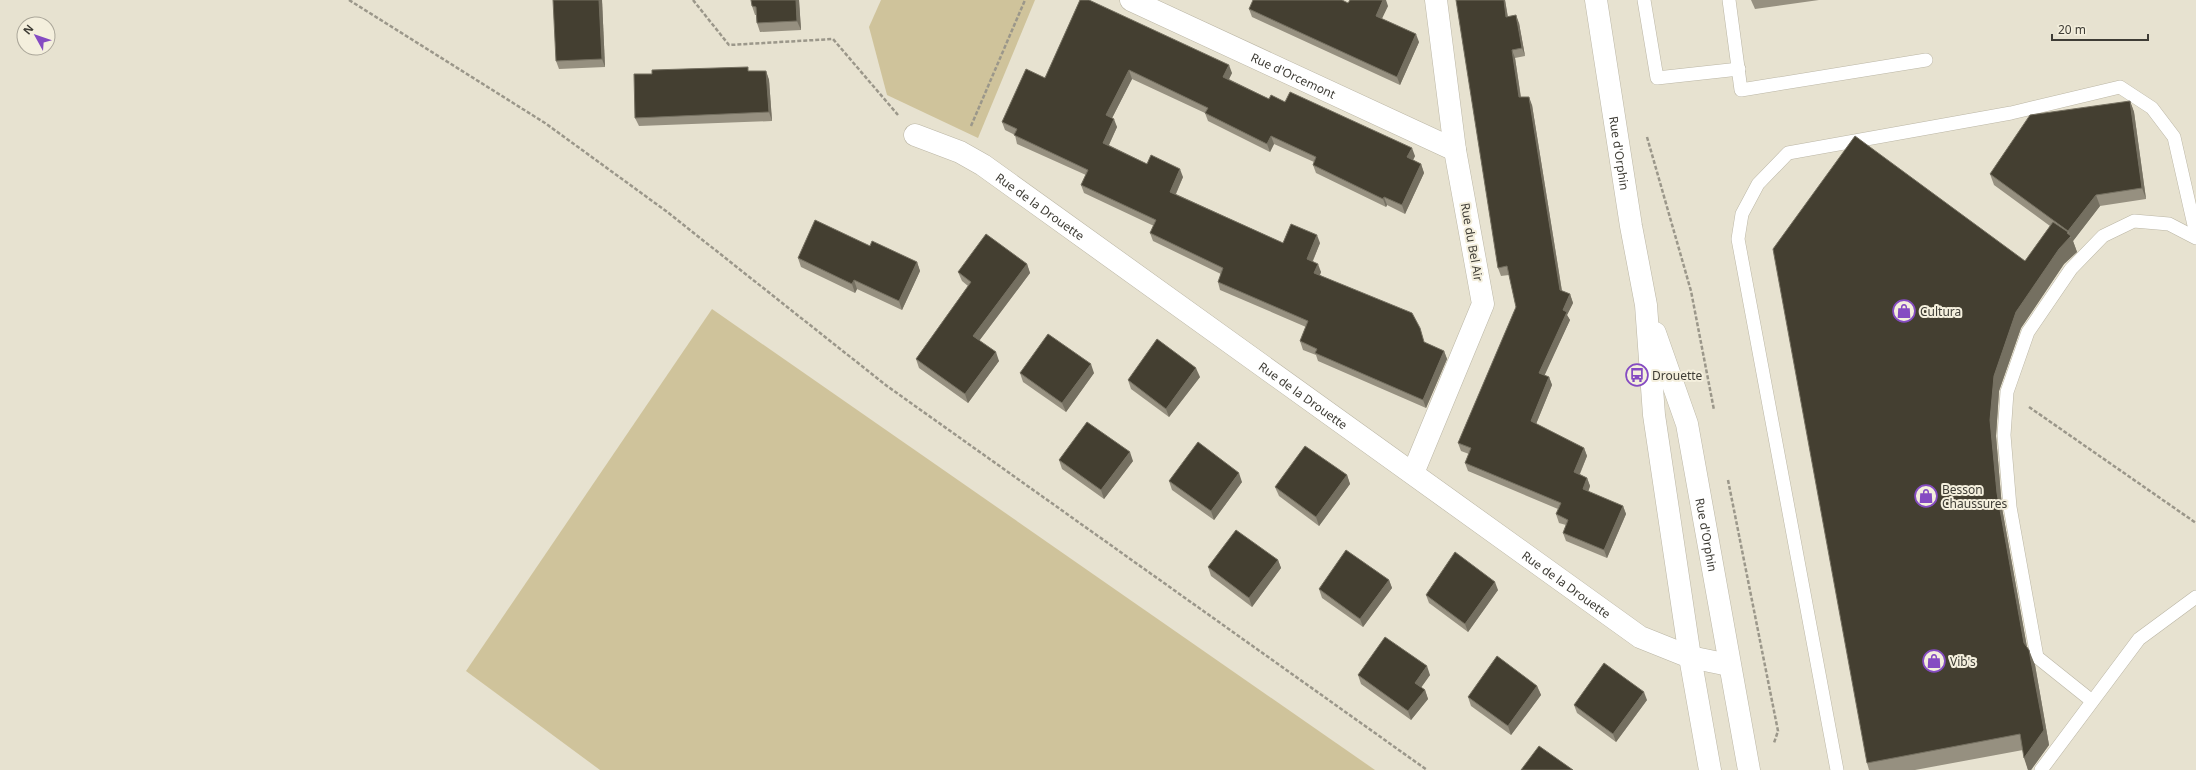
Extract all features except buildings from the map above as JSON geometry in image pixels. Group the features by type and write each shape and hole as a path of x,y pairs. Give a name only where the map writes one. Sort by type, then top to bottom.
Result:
{"street":[{"name":"Rue d'Orcemont","path":"1131,0 1455,150"},
{"name":"Rue du Bel Air","path":"1413,473 1483,304 1455,150 1436,0"},
{"name":"Rue d'Orphin","path":"1596,0 1631,226 1646,305 1654,415 1690,657 1710,770"},
{"name":"Rue de la Drouette","path":"915,135 960,152 983,165 1640,637 1690,657 1730,665"},
{"name":"Rue d'Orphin","path":"1646,305 1687,424 1749,770"}],"lane":[{"path":"1644,0 1657,78 1739,69"},
{"path":"1729,0 1742,90 1926,60"},
{"path":"1837,770 1738,239 1742,214 1758,184 1788,153 2011,113 2120,87 2152,108 2174,137 2196,234"},
{"path":"2092,701 2037,657 2010,507 2004,435 2007,392 2028,332 2071,269 2103,236 2134,221 2169,224 2196,238"},
{"path":"2041,770 2139,639 2196,597"}],"path":[{"path":"349,0 545,123 666,211 887,386 1427,770"},
{"path":"693,0 730,44 833,38 915,135"},
{"path":"960,152 1025,0"},
{"path":"2007,392 2196,524"}],"shaded area":[{"path":"881,0 1035,0 978,138 887,95 869,27"},
{"path":"712,309 1375,770 600,770 466,671"}],"place":[{"name":"Cultura","path":"1904,311"},
{"name":"Drouette","path":"1637,375"},
{"name":"Besson Chaussures","path":"1926,496"},
{"name":"Vib's","path":"1934,661"}]}
